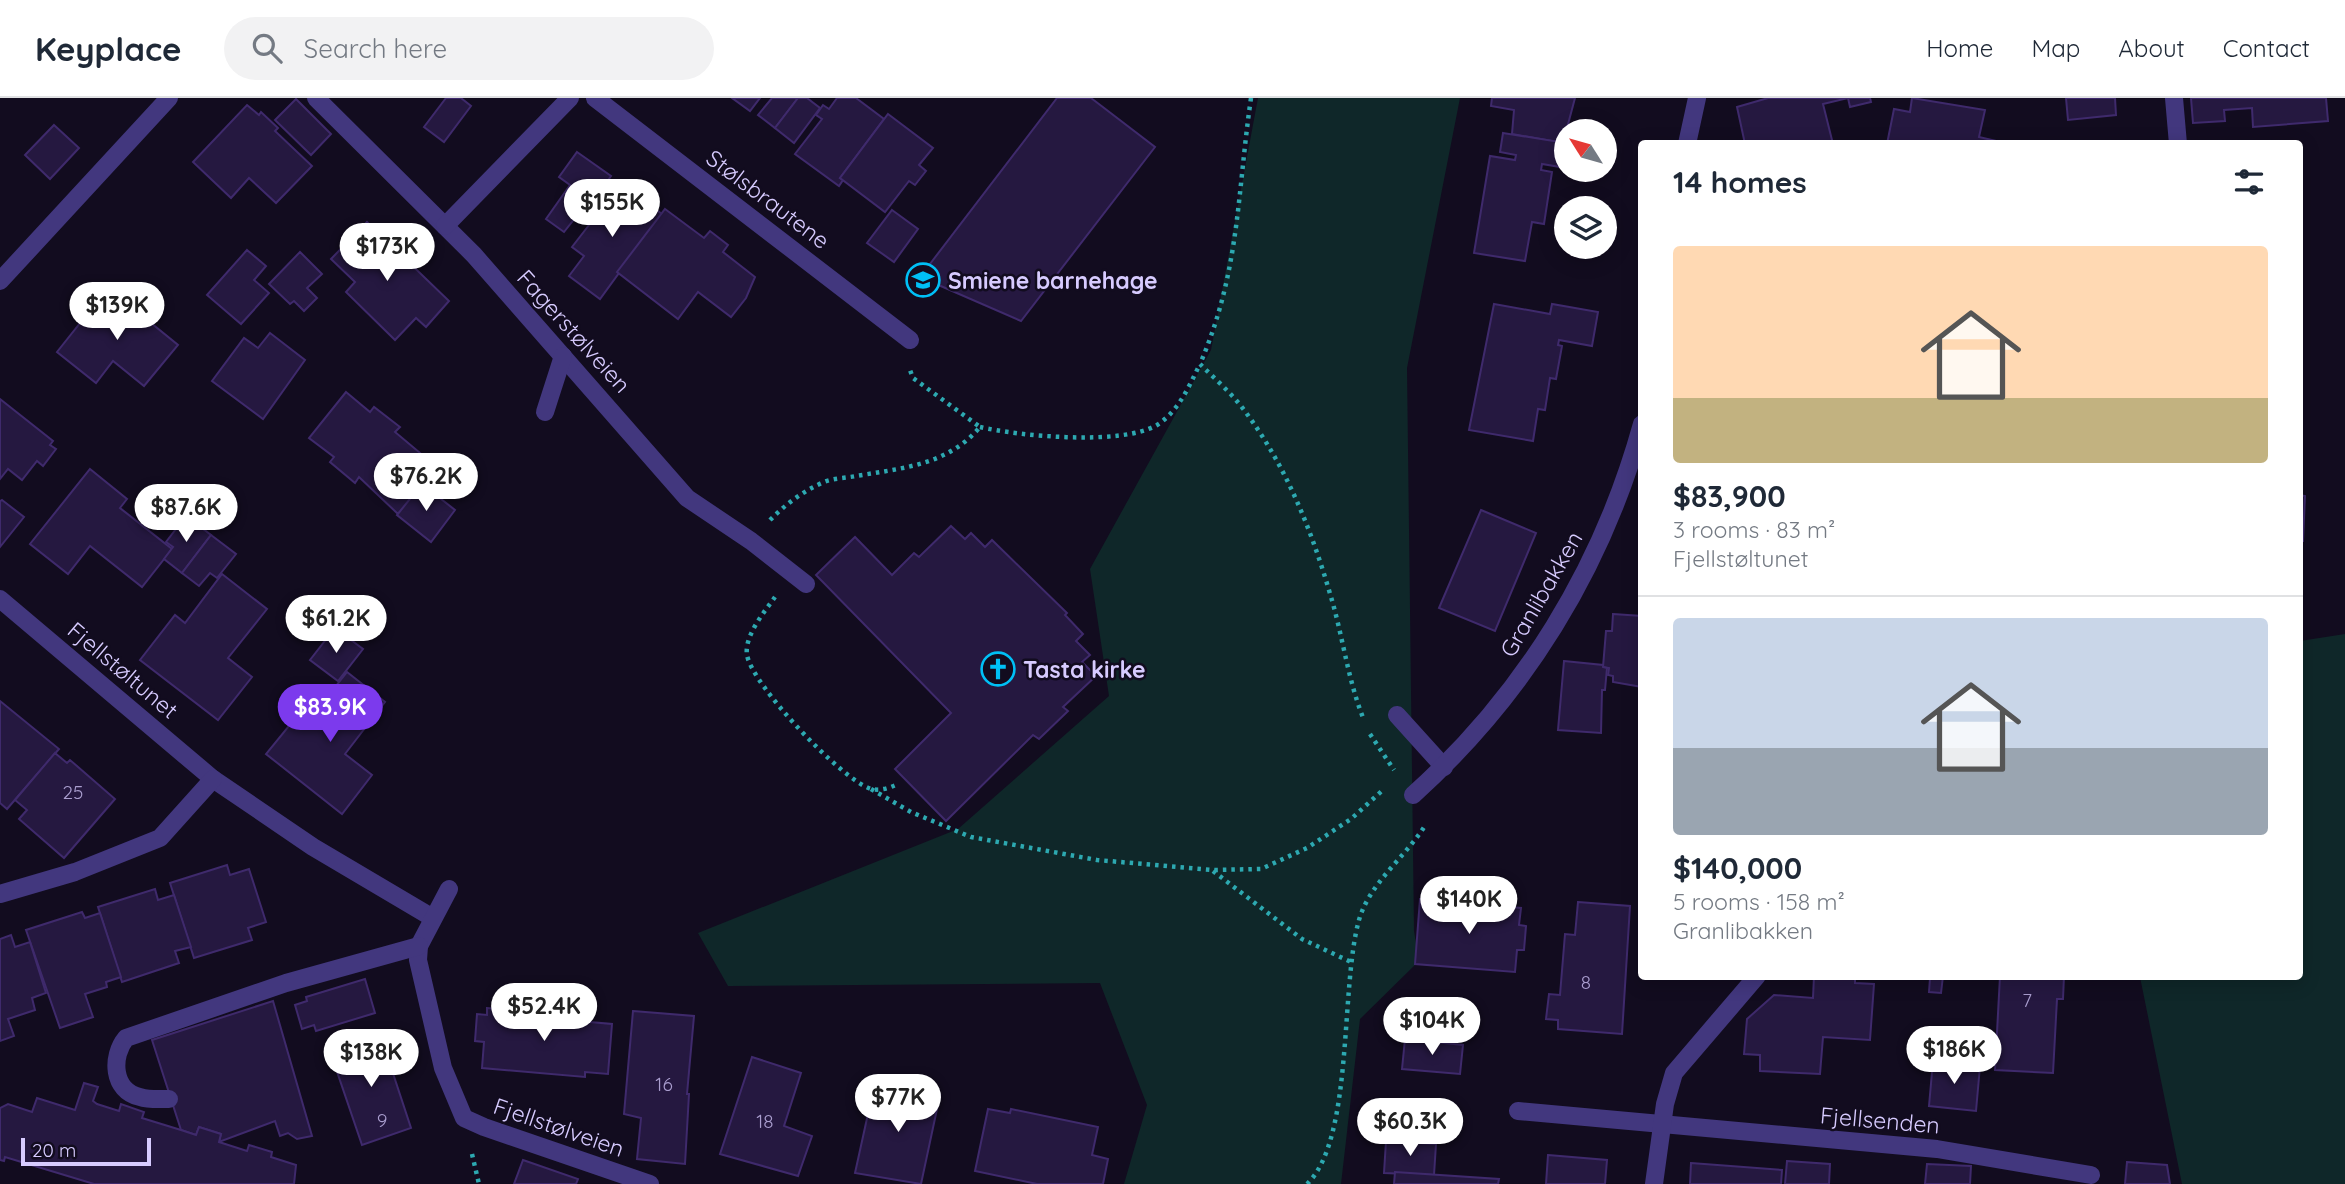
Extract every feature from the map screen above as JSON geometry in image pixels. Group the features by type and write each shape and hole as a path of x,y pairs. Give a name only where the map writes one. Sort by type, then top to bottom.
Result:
{"street":[{"path":"0,281 169,98"},
{"name":"Fagerstølveien","path":"316,98 445,226 687,498 751,541 799,579"},
{"path":"445,226 497,176 570,98"},
{"name":"Stølsbrautene","path":"595,98 910,340"},
{"path":"1688,140 1697,98"},
{"path":"2174,98 2178,140"},
{"path":"545,412 563,356"},
{"name":"Granlibakken","path":"1413,795 1444,767 1517,684 1555,628 1591,562 1626,483 1638,439"},
{"name":"Fjellstøltunet","path":"0,599 213,779 313,847 433,918"},
{"path":"1397,715 1444,767"},
{"path":"0,894 75,872 160,838 213,779"},
{"path":"169,1099 138,1097 125,1089 115,1068 117,1048 126,1038 286,983 419,946 449,889"},
{"name":"Fjellstølveien","path":"419,946 418,960 432,1029 443,1068 464,1118 484,1128 650,1184"},
{"path":"1654,1184 1665,1104 1674,1073 1754,980"},
{"name":"Fjellsenden","path":"1518,1111 1937,1149 2091,1175"}],"path":[{"path":"910,340 913,377 979,426 1006,433 1048,436 1129,434 1155,426 1171,413 1200,364 1216,328 1228,283 1241,196 1251,98"},
{"path":"1200,364 1240,405 1290,483 1310,530 1331,596 1354,698 1374,744 1424,809 1426,824 1366,902 1359,919 1351,961 1345,1045 1330,1145 1325,1162 1307,1184"},
{"path":"751,541 801,494 827,481 926,463 951,454 979,426"},
{"path":"799,579 764,612 751,636 747,655 760,680 826,758 871,789 911,811 971,837 1097,860 1213,870 1261,869 1307,848 1351,819 1376,794 1400,778"},
{"path":"871,789 884,790 898,784"},
{"path":"1213,870 1302,939 1351,961"}],"green space":[{"path":"1258,98 1460,98 1407,368 1414,931 1419,961 1360,1019 1341,1184 1124,1184 1147,1105 1100,983 728,986 698,933 958,829 1109,696 1090,569 1211,350"},
{"path":"2345,634 2345,1184 2182,1184 2141,980 2303,980 2303,641"}],"building":[{"path":"446,98 461,98 471,106 444,142 424,127"},
{"path":"732,98 760,98 750,111"},
{"path":"772,98 798,98 775,128 758,115"},
{"path":"798,98 807,98 820,108 794,143 775,128"},
{"path":"837,98 856,98 884,119 840,178 843,180 839,186 795,154 822,119 816,115 823,105 829,109"},
{"path":"1057,98 1091,98 1155,147 1021,321 920,277"},
{"path":"1492,98 1575,98 1569,119 1554,119 1554,141 1512,134 1514,110 1491,106"},
{"path":"1768,98 1848,98 1823,104 1832,140 1744,140 1737,107"},
{"path":"1848,98 1870,98 1871,102 1850,107"},
{"path":"1912,98 1985,110 1979,137 1992,140 1888,140 1894,109 1910,112"},
{"path":"2066,98 2115,98 2116,115 2068,120"},
{"path":"2191,98 2326,98 2328,121 2253,127 2252,108 2224,110 2225,121 2193,123"},
{"path":"296,99 331,134 311,155 275,120"},
{"path":"247,105 259,115 261,112 278,128 275,131 312,166 276,203 249,178 231,198 193,162"},
{"path":"888,114 933,148 919,165 926,171 915,185 909,181 885,212 840,178"},
{"path":"54,125 79,148 50,179 25,155"},
{"path":"1503,133 1554,141 1554,166 1542,164 1541,170 1552,172 1544,224 1532,222 1525,261 1474,253 1490,156 1515,160 1516,155 1500,152"},
{"path":"577,152 611,176 580,220 576,217 564,232 546,219 570,185 559,177"},
{"path":"620,184 662,214 600,299 569,276 584,256 572,247 596,216 589,211 600,196 607,201"},
{"path":"665,209 704,238 710,231 728,245 723,252 755,277 746,298 731,317 698,292 678,319 617,272"},
{"path":"892,210 918,229 894,262 867,243"},
{"path":"367,222 449,301 426,327 416,318 395,340 346,292 355,282 331,259"},
{"path":"247,250 266,266 254,280 269,293 241,324 207,295"},
{"path":"300,252 322,274 307,288 317,298 304,311 294,301 290,304 269,284"},
{"path":"108,288 178,345 144,386 113,361 96,383 57,352"},
{"path":"1494,304 1550,314 1552,304 1598,312 1592,346 1559,340 1558,345 1562,346 1556,379 1550,378 1545,410 1538,409 1533,441 1469,430"},
{"path":"270,333 305,360 263,419 212,381 244,338 258,348"},
{"path":"346,392 370,412 374,407 400,427 395,432 438,468 398,514 359,477 355,483 330,462 334,457 309,438"},
{"path":"0,399 53,441 50,445 56,449 43,466 37,461 22,480 8,469 0,479"},
{"path":"90,469 127,499 120,508 172,549 142,587 90,546 68,574 30,544"},
{"path":"422,484 455,510 431,542 397,515"},
{"path":"2303,496 2305,496 2303,541"},
{"path":"0,501 24,517 0,547"},
{"path":"1481,510 1536,533 1495,631 1439,608"},
{"path":"186,516 211,535 182,573 164,559 173,547 166,542"},
{"name":"Tasta kirke","path":"951,526 965,539 971,533 985,547 992,540 1067,613 1065,615 1083,634 1076,641 1090,655 1082,662 1096,676 1063,707 1068,711 1039,739 1033,735 946,821 895,769 951,713 816,575 855,537 892,575 914,553 919,557"},
{"path":"211,535 236,554 217,578 210,573 199,586 182,573"},
{"path":"222,574 267,609 228,658 252,677 218,720 140,660 175,615 185,623"},
{"path":"1613,614 1638,616 1638,686 1613,682 1613,676 1608,675 1609,668 1603,667 1606,631 1612,631"},
{"path":"335,628 363,649 338,681 310,660"},
{"path":"1564,661 1603,665 1607,668 1605,690 1602,690 1601,733 1558,730"},
{"path":"347,672 385,702 345,754 372,775 342,814 266,754 297,716 307,723"},
{"path":"0,701 59,749 7,809 0,803"},
{"path":"55,753 67,763 70,760 115,799 64,858 19,819 27,810 15,800"},
{"path":"227,865 230,875 249,869 266,922 248,928 252,940 194,958 170,883"},
{"path":"155,889 158,900 174,895 191,947 175,951 179,963 122,982 98,907"},
{"path":"1420,899 1521,908 1519,925 1526,926 1524,950 1517,950 1515,972 1415,964"},
{"path":"1578,902 1630,906 1622,1034 1558,1029 1558,1020 1546,1019 1549,994 1560,995 1565,934 1575,935"},
{"path":"82,912 85,918 100,913 121,977 106,982 107,987 85,994 93,1017 60,1028 26,930"},
{"path":"11,935 15,947 30,942 46,993 32,998 35,1010 8,1019 14,1036 0,1041 0,939"},
{"path":"365,979 375,1013 316,1031 314,1025 302,1029 295,1005 307,1001 306,997"},
{"path":"1814,980 1855,980 1855,983 1874,984 1870,1040 1823,1037 1820,1074 1760,1071 1760,1055 1744,1054 1747,1019 1774,995 1813,998"},
{"path":"1930,980 1943,980 1941,993 1929,992"},
{"path":"2000,980 2064,980 2063,999 2057,999 2053,1073 1995,1070"},
{"path":"273,1001 312,1136 297,1139 288,1133 280,1136 275,1121 219,1142 221,1134 199,1127 196,1135 181,1130 152,1040"},
{"path":"487,1008 590,1017 590,1022 612,1024 608,1074 585,1072 585,1077 482,1068 484,1042 475,1041 477,1014 487,1015"},
{"path":"633,1011 694,1016 687,1094 685,1164 637,1159 641,1118 624,1114"},
{"path":"380,1034 411,1128 362,1145 330,1051"},
{"path":"1405,1039 1463,1045 1460,1074 1402,1069"},
{"path":"752,1057 801,1073 784,1126 812,1136 798,1176 720,1154"},
{"path":"1933,1061 1980,1066 1976,1111 1929,1106"},
{"path":"875,1082 940,1095 921,1184 855,1173"},
{"path":"84,1083 98,1087 93,1101 97,1104 119,1111 121,1104 144,1112 142,1118 196,1135 199,1127 221,1134 219,1142 247,1151 249,1145 272,1152 271,1157 296,1165 294,1184 94,1184 5,1157 4,1161 0,1160 0,1108 8,1104 32,1112 37,1098 75,1110"},
{"path":"988,1109 1010,1113 1011,1109 1098,1127 1092,1155 1108,1159 1103,1184 1037,1184 975,1171"},
{"path":"1386,1141 1436,1144 1434,1175 1384,1173"},
{"path":"1548,1155 1607,1160 1605,1184 1546,1184"},
{"path":"523,1160 578,1179 576,1184 514,1184"},
{"path":"1787,1161 1830,1164 1829,1184 1785,1184"},
{"path":"2127,1162 2167,1165 2170,1184 2125,1184"},
{"path":"1691,1163 1782,1170 1781,1184 1690,1184"},
{"path":"1927,1164 1971,1166 1970,1184 1925,1184"},
{"path":"1395,1172 1499,1179 1498,1184 1394,1184"}],"place":[{"name":"Smiene barnehage","path":"923,280"},
{"name":"Tasta kirke","path":"998,669"}]}
